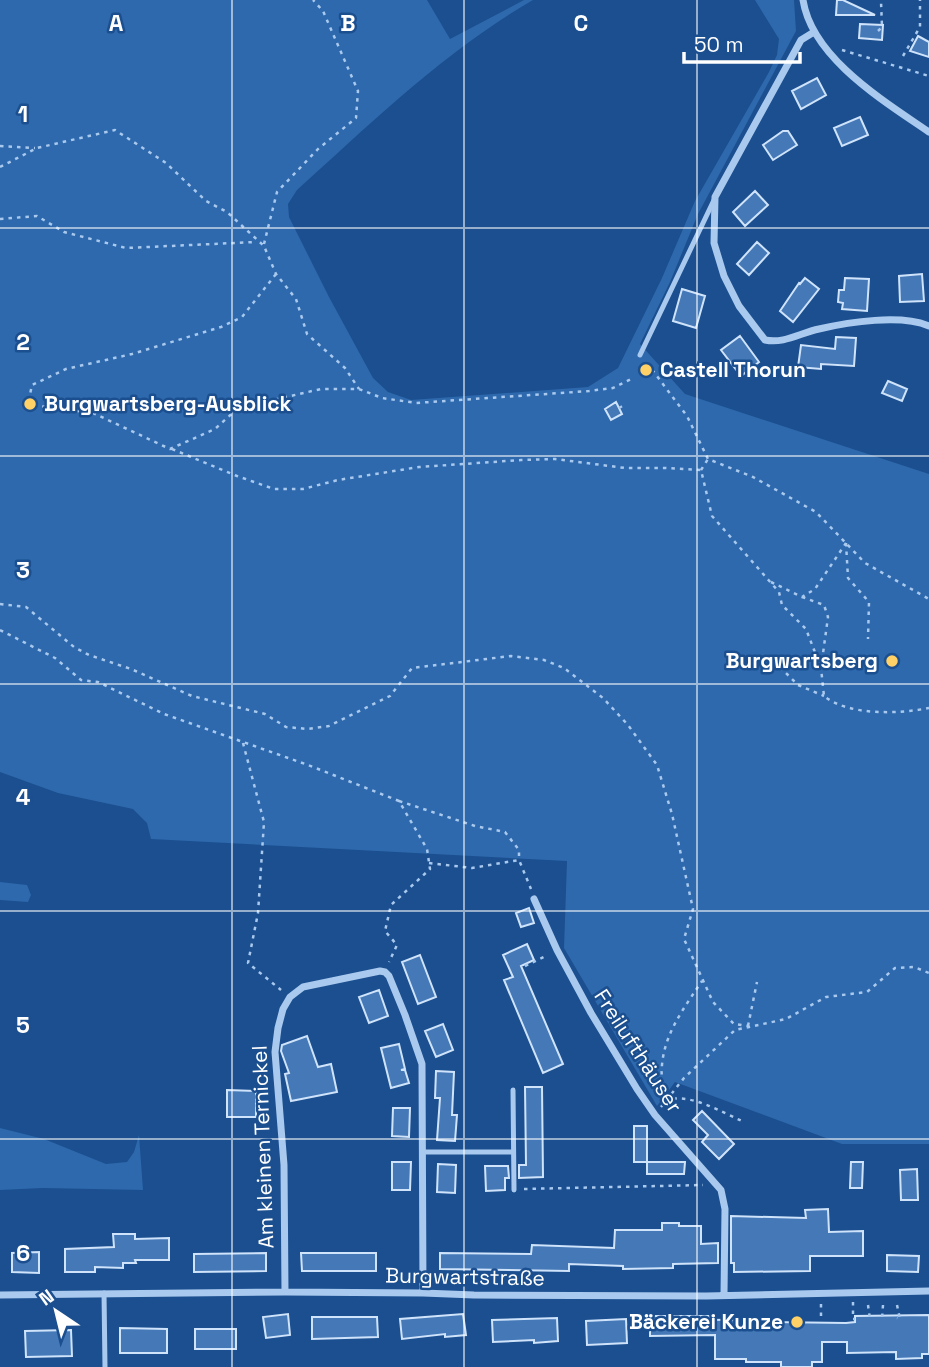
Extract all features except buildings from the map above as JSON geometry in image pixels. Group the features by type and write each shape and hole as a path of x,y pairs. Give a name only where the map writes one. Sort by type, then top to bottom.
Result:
{"street":[{"path":"803,0 805,15 814,32 830,51 867,89 929,132"},
{"path":"814,32 801,40 715,197 714,243 724,275 739,306 765,340 776,342 819,329 892,319 919,321 929,326"},
{"name":"Freilufthäuser","path":"534,898 557,950 637,1089 655,1115 717,1185 724,1198 724,1295"},
{"path":"290,997 303,987 360,974 385,972 405,1015 422,1064 424,1293"},
{"name":"Am kleinen Ternickel","path":"285,1292 284,1165 275,1052 278,1028 290,997"},
{"name":"Burgwartstraße","path":"0,1295 285,1292 474,1296 808,1295 858,1291 929,1291"}],"lane":[{"path":"640,355 715,197"},
{"path":"513,1090 514,1190"},
{"path":"422,1152 513,1152"},
{"path":"104,1293 105,1367"}],"path":[{"path":"264,246 277,192 318,149 356,118 358,91 323,11 313,0"},
{"path":"903,56 920,27 920,0"},
{"path":"878,31 882,27 881,1"},
{"path":"830,51 835,47 929,76"},
{"path":"0,167 37,148 115,130 166,163 206,201 227,212 264,246 276,274 296,299 307,334 345,368 359,389"},
{"path":"0,146 37,148"},
{"path":"0,219 37,216 64,232 126,248 258,242"},
{"path":"276,274 242,317 221,327 132,354 66,369 32,385 29,399 39,406 93,413 170,449 274,489 303,489 338,480 419,467 521,460 555,459 625,468 701,470"},
{"path":"640,355 687,416 708,459 753,477 816,512 865,563 929,599"},
{"path":"170,449 215,429 238,408 321,389 359,389 382,398 416,402 589,391 613,388 631,379"},
{"path":"619,408 626,404"},
{"path":"708,459 701,470 712,516 779,592 782,605 806,629 821,668"},
{"path":"802,597 815,589 846,543"},
{"path":"846,543 848,578 869,602 867,639"},
{"path":"770,582 824,605 828,617 821,668 824,696"},
{"path":"0,604 26,607 74,647 89,655 131,669 192,696 265,714 286,727 308,729 329,726 390,696 412,668 511,656 544,660 564,668 603,698 628,725 657,765 672,814 693,909 684,939 713,1002 734,1024 748,1026"},
{"path":"0,630 55,657 81,680 98,682 164,714 308,765 399,801 475,826 505,832 519,850 519,860 534,898"},
{"path":"774,661 798,685 824,696 835,705 893,711 929,708"},
{"path":"243,743 264,822 258,913 248,963 290,997"},
{"path":"385,972 397,945 385,931 391,905 430,869 427,849 399,801"},
{"path":"429,863 472,868 519,860"},
{"path":"525,966 553,952"},
{"path":"665,1100 691,1071 735,1030 786,1019 827,997 867,992 895,968 914,967 929,973"},
{"path":"665,1100 661,1081 668,1032 703,980"},
{"path":"748,1026 757,982"},
{"path":"665,1100 687,1098 742,1121"},
{"path":"514,1190 717,1185"},
{"path":"821,1304 821,1319"},
{"path":"868,1305 868,1319"},
{"path":"883,1305 882,1319 885,1319"},
{"path":"897,1305 900,1318 897,1318"},
{"path":"853,1308 855,1319"}],"shaded area":[{"path":"0,0 427,0 450,39 524,0 533,0 440,64 297,190 288,204 289,217 373,378 388,392 411,400 588,387 618,368 662,278 695,201 777,55 779,39 755,0 794,0 796,31 698,214 670,282 640,344 685,394 929,474 929,1144 842,1144 675,1082 657,1106 564,948 567,861 151,839 147,823 133,809 58,793 0,772"},
{"path":"0,882 27,885 31,895 28,902 0,900"},
{"path":"0,1128 44,1139 106,1164 127,1162 134,1152 139,1135 143,1190 0,1190"}],"place":[{"name":"Castell Thorun","path":"646,370"},
{"name":"Burgwartsberg-Ausblick","path":"30,404"},
{"name":"Burgwartsberg","path":"892,661"},
{"name":"Bäckerei Kunze","path":"797,1322"}]}
